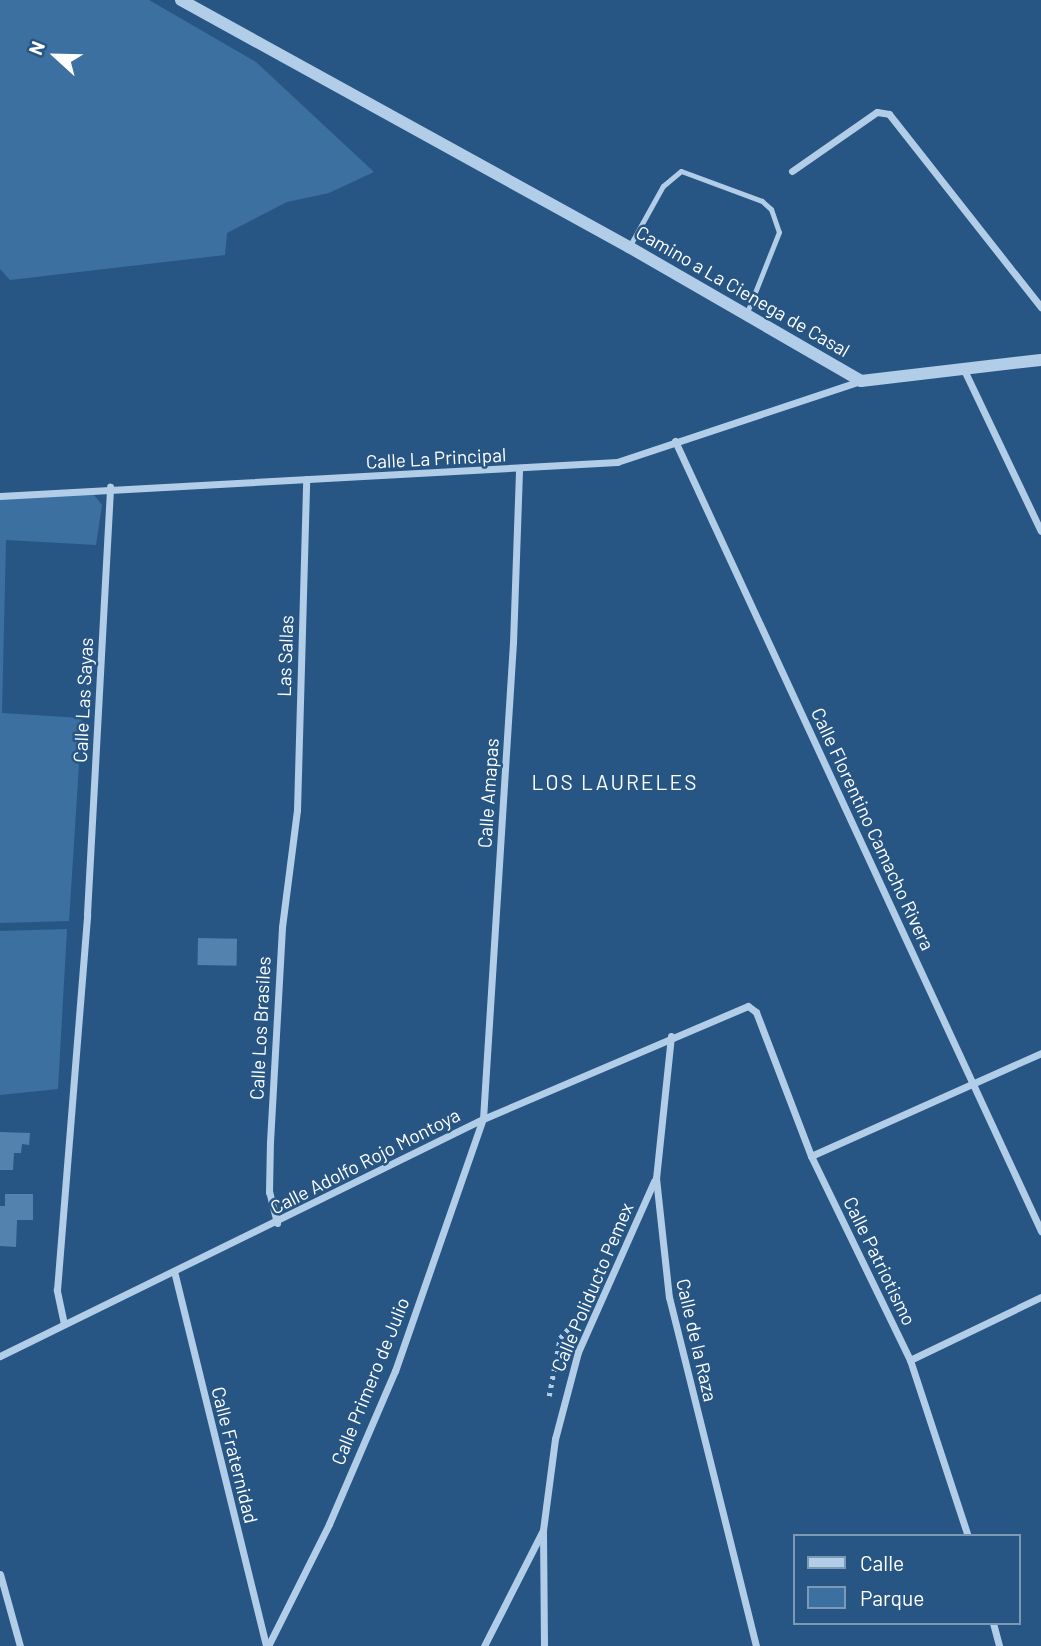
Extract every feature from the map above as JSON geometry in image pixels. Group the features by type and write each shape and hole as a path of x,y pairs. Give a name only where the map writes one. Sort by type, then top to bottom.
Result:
{"street":[{"name":"Camino a La Cienega de Casal","path":"181,0 629,247 860,381 965,372 1041,360"},
{"path":"792,171 877,112 889,114 1041,307"},
{"path":"965,372 1041,531"},
{"name":"Calle La Principal","path":"0,496 110,487 519,470 627,461 675,441 860,381"},
{"name":"Calle Florentino Camacho Rivera","path":"675,441 1041,1231"},
{"name":"Calle Amapas","path":"483,1119 513,643 519,470"},
{"name":"Las Sallas","path":"295,834 306,479"},
{"name":"Calle Las Sayas","path":"64,1324 57,1290 87,914 110,487"},
{"name":"Calle Los Brasiles","path":"277,1223 270,1192 272,1104 282,927 295,834"},
{"name":"Calle Adolfo Rojo Montoya","path":"0,1356 277,1223 483,1119 671,1036 750,1006"},
{"name":"Calle Patriotismo","path":"750,1006 756,1012 811,1156 910,1360 967,1534"},
{"name":"Calle de la Raza","path":"671,1036 656,1178 669,1297 756,1646"},
{"path":"811,1156 1041,1053"},
{"name":"Calle Primero de Julio","path":"267,1646 329,1524 395,1371 483,1119"},
{"name":"Calle Poliducto Pemex","path":"484,1646 543,1530 555,1439 578,1352 656,1178"},
{"name":"Calle Fraternidad","path":"174,1271 267,1646"},
{"path":"910,1360 1041,1297"},
{"path":"543,1530 544,1646"},
{"path":"0,1574 20,1646"},
{"path":"994,1625 999,1646"}],"lane":[{"path":"629,247 663,186 681,171 762,201 771,209 779,232 746,315"}],"green space":[{"path":"0,0 149,0 256,62 374,172 329,193 287,202 227,233 225,255 10,280 0,269"},
{"path":"90,490 102,505 96,545 6,540 2,713 82,718 69,921 0,923 0,496"},
{"path":"67,929 58,1089 0,1095 0,931"}],"building":[{"path":"198,938 237,939 237,966 198,965"},
{"path":"0,1132 30,1133 29,1145 22,1144 21,1153 14,1153 13,1170 0,1170"},
{"path":"5,1194 33,1194 33,1220 17,1220 16,1247 0,1246 0,1206 5,1206"}],"district":[{"name":"LOS LAURELES","path":"615,782"}]}
